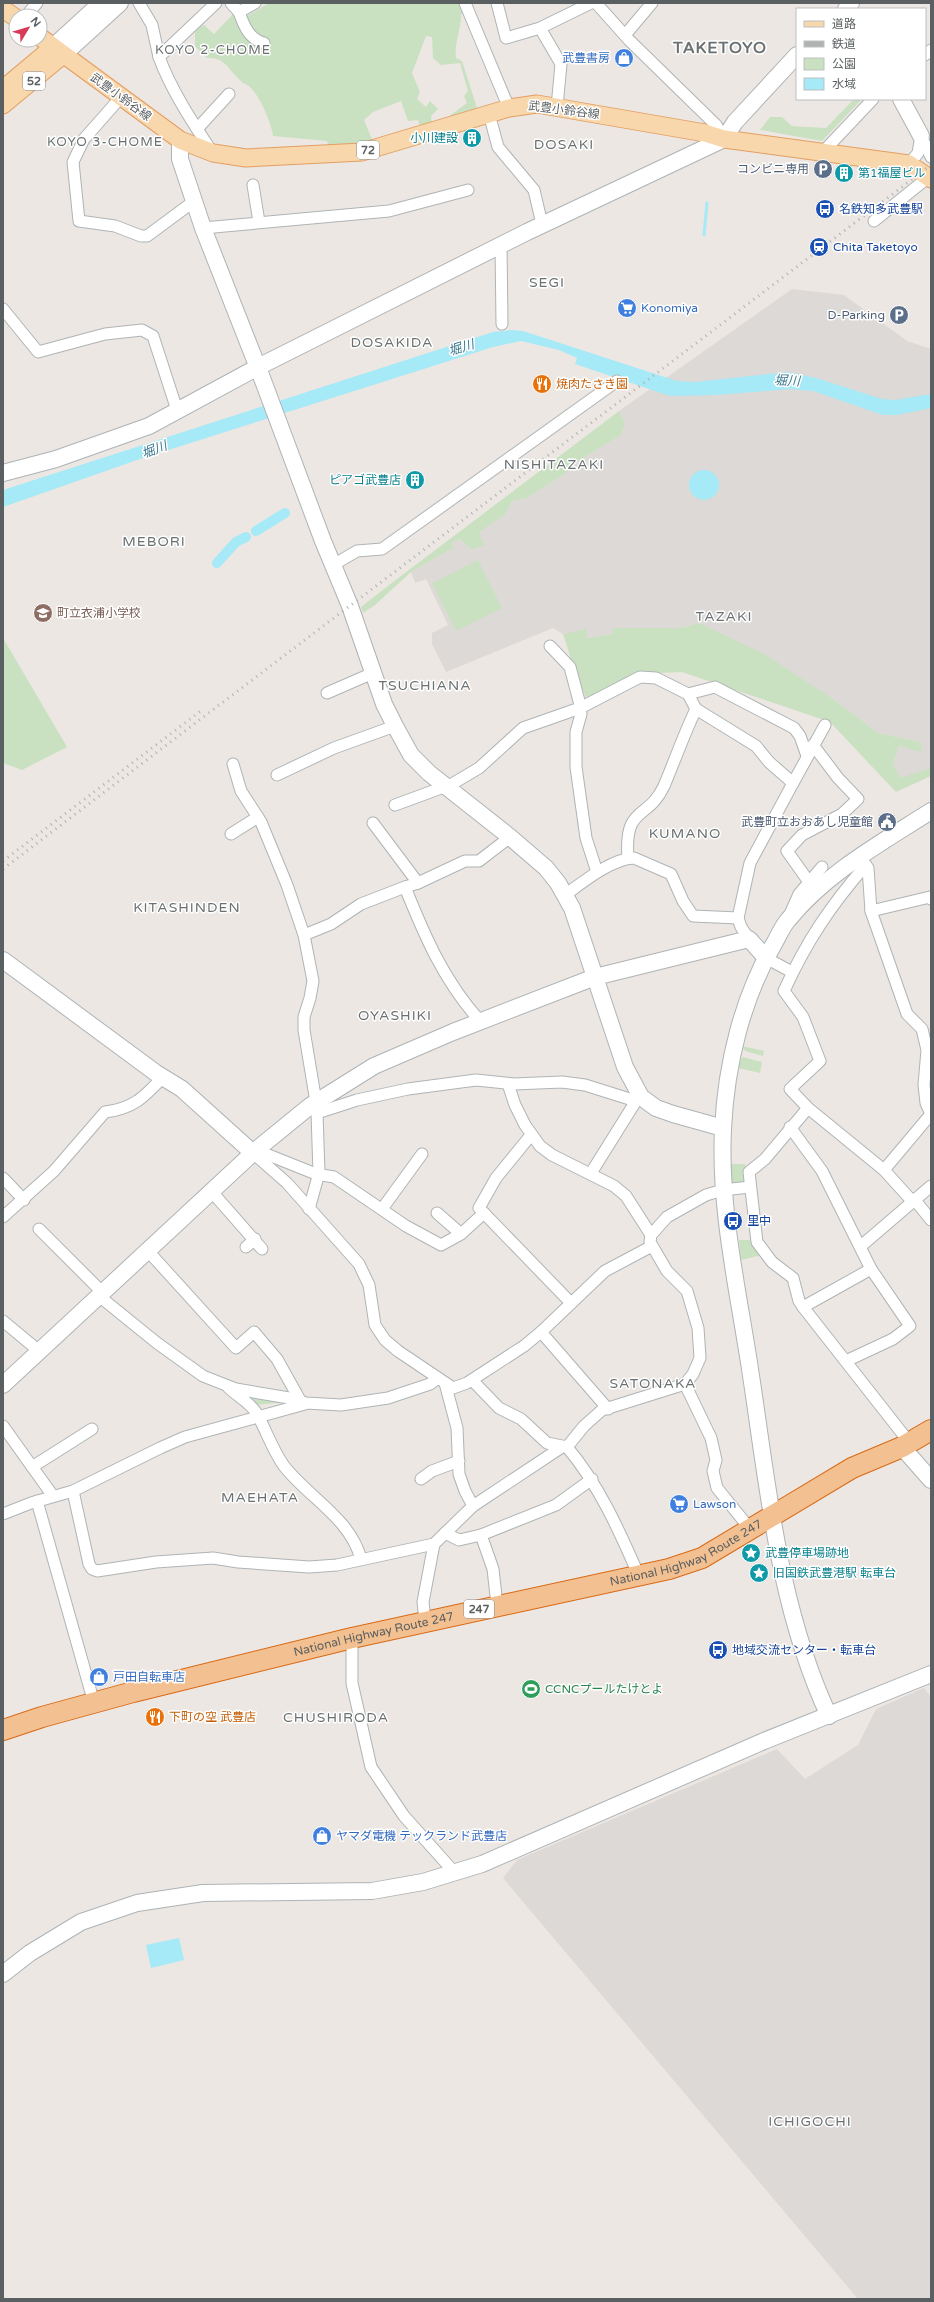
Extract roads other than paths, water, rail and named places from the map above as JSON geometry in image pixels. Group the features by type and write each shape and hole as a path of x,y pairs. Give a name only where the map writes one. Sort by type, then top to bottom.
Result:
{"highway":[{"name":"National Highway Route 247","path":"3,1730 94,1703 425,1620 669,1569 702,1558 751,1530 852,1468 906,1445 931,1430"}],"main road":[{"name":"52","path":"3,89 52,46"},
{"name":"52","path":"3,105 52,46"},
{"name":"武豊小鈴谷線","path":"52,46 180,140 213,154 246,158 362,152 509,108 537,104 705,133 724,139 909,164 930,177"}],"street":[{"path":"52,46 102,3"},
{"path":"52,46 120,3"},
{"path":"138,3 152,25 159,57 164,69 213,154"},
{"path":"159,57 216,3"},
{"path":"231,3 239,12 247,32 264,43"},
{"path":"239,12 255,3"},
{"path":"465,3 509,108"},
{"path":"497,3 506,38 540,28 591,3"},
{"path":"596,3 625,35 716,125 724,139"},
{"path":"625,35 652,3"},
{"path":"540,28 561,64 557,107"},
{"path":"3,473 56,459 135,432 258,367 542,224 724,139 735,122 796,56"},
{"path":"197,128 229,94"},
{"path":"121,97 84,139 73,162 79,221 115,226 141,236 147,236 194,202"},
{"path":"822,153 872,100"},
{"path":"902,100 928,148 918,153 909,164"},
{"path":"489,114 498,147 534,190 542,224"},
{"path":"180,140 180,159 203,228 350,606 384,704 411,755 429,773 510,837 546,868 565,895 595,977 625,1067 639,1099"},
{"path":"874,221 930,177"},
{"path":"253,185 259,222"},
{"path":"203,228 389,211 468,190"},
{"path":"501,245 502,324"},
{"path":"4,313 38,352 105,334 142,330 153,336 177,410"},
{"path":"333,565 357,551 382,549 617,381"},
{"path":"550,646 570,667 580,708 581,714 575,743 576,767 586,838 597,872"},
{"path":"327,693 373,673"},
{"path":"395,805 447,786 479,768 518,731 536,722 580,708 640,677 656,678 688,694 696,709 756,746 769,762 793,783"},
{"path":"688,694 715,687 794,728 800,736 807,756"},
{"path":"628,858 626,838 632,821 653,801 663,787 680,742 696,709"},
{"path":"792,972 766,958 740,927 738,918 750,863 824,725"},
{"path":"277,775 334,748 395,726"},
{"path":"809,882 787,851 802,834 842,814 858,799 813,746"},
{"path":"233,764 241,791 258,816 287,885 304,935 312,981 310,998 304,1017 304,1030 314,1107 319,1173 309,1208"},
{"path":"787,921 798,894 809,882 823,872 931,811"},
{"path":"231,834 258,816"},
{"path":"373,823 418,883"},
{"path":"304,935 331,924 361,904 418,883 465,861 480,861 510,837"},
{"path":"565,895 597,872 628,858 651,864 671,874 683,901 693,916 738,918"},
{"path":"884,1170 931,1114 926,1102 924,1085 927,1050 922,1029 907,1014 871,912 868,868 866,865 840,894 805,945 784,991 803,1017 820,1061 790,1088 808,1108 884,1170 931,1220"},
{"path":"823,872 840,894"},
{"path":"823,872 787,921 766,958 755,982 734,1045 730,1066 723,1128 723,1190 774,1537 797,1631 819,1694 829,1716"},
{"path":"405,888 426,937 449,982 460,999 480,1021"},
{"path":"871,912 930,896 931,899"},
{"path":"3,1385 255,1152 314,1107 393,1057 480,1021 595,977 749,939"},
{"path":"3,960 198,1102 255,1152 287,1183 364,1271 370,1286 375,1325 378,1332 398,1351 453,1388 472,1380 541,1332 605,1271 651,1240 661,1222 673,1213 706,1194 723,1190 750,1187"},
{"path":"3,1217 24,1200 54,1171 105,1112 123,1110 128,1107 149,1092 163,1077"},
{"path":"314,1107 442,1084 476,1080 508,1084 569,1083 585,1085 639,1099 656,1108 673,1114 723,1128"},
{"path":"73,1491 89,1564 92,1569 97,1571 156,1562 213,1558 238,1562 309,1567 336,1565 434,1544 473,1506 564,1447 602,1410 685,1384 693,1374 700,1358 698,1328 687,1291 667,1271 626,1196 614,1186 591,1173 552,1155 540,1146 532,1136 515,1105 508,1084"},
{"path":"591,1173 639,1099"},
{"path":"808,1108 765,1159 749,1172 757,1242 772,1262 793,1278 799,1301 803,1307 846,1362 931,1480"},
{"path":"790,1128 822,1171 872,1269 910,1326 893,1339 846,1362"},
{"path":"532,1136 496,1178 479,1208 571,1303"},
{"path":"255,1152 334,1177 412,1230 442,1245 461,1234 484,1213"},
{"path":"382,1209 422,1154"},
{"path":"3,1178 24,1200"},
{"path":"861,1246 931,1186"},
{"path":"212,1192 255,1239 262,1249"},
{"path":"437,1213 461,1234"},
{"path":"39,1229 101,1295 157,1344 203,1376 236,1389 289,1398 303,1403"},
{"path":"246,1247 255,1239"},
{"path":"148,1251 236,1348 254,1332 277,1359 303,1403"},
{"path":"803,1307 872,1269"},
{"path":"6,1326 39,1351"},
{"path":"541,1332 608,1409"},
{"path":"3,1514 37,1501 73,1491 185,1437 303,1403 360,1403 405,1393 442,1380"},
{"path":"442,1380 457,1428 459,1474 464,1491 473,1506"},
{"path":"472,1380 499,1408 521,1419 547,1443 564,1447 592,1479 618,1528 639,1576"},
{"path":"226,1384 258,1416 265,1435 284,1466 297,1481 330,1510 357,1543 361,1559"},
{"path":"685,1384 711,1438 716,1460 713,1471 716,1488 751,1530"},
{"path":"3,1426 54,1496"},
{"path":"32,1467 92,1429"},
{"path":"421,1479 432,1471 459,1462"},
{"path":"445,1533 459,1540 481,1535 556,1505 592,1479"},
{"path":"37,1501 94,1703"},
{"path":"481,1535 493,1569 497,1605"},
{"path":"425,1620 423,1602 434,1544"},
{"path":"352,1638 352,1683 371,1767 404,1816 455,1873"},
{"path":"3,1974 30,1953 81,1922 137,1903 203,1892 372,1891 423,1882 455,1873 503,1855 764,1741 931,1674"}],"water":[{"name":"堀川","path":"512,330 523,331 677,381 695,382 788,372 816,378 882,399 895,400 931,394 931,408 897,415 883,415 813,391 791,389 716,395 670,396 575,364 577,358 559,350 521,341 493,347 140,459 3,507 3,490 493,332"},
{"path":"704,470 715,474 719,485 715,496 704,500 693,496 689,485 693,474"},
{"path":"179,1938 184,1960 151,1968 146,1945"}],"waterway":[{"path":"704,235 707,203"},
{"path":"256,531 285,513"},
{"path":"217,563 236,542 246,537"}],"railway":[{"path":"3,869 931,165"},
{"path":"3,861 202,710"}],"place":[{"name":"武豊書房","path":"624,58"},
{"name":"小川建設","path":"472,138"},
{"name":"コンビニ専用","path":"823,169"},
{"name":"第1福屋ビル","path":"844,173"},
{"name":"名鉄知多武豊駅","path":"825,209"},
{"name":"Chita Taketoyo","path":"819,247"},
{"name":"Konomiya","path":"627,308"},
{"name":"D-Parking","path":"899,315"},
{"name":"焼肉たさき園","path":"542,384"},
{"name":"ピアゴ武豊店","path":"415,480"},
{"name":"町立衣浦小学校","path":"43,613"},
{"name":"武豊町立おおあし児童館","path":"887,822"},
{"name":"里中","path":"733,1221"},
{"name":"Lawson","path":"679,1504"},
{"name":"武豊停車場跡地","path":"751,1553"},
{"name":"旧国鉄武豊港駅 転車台","path":"759,1573"},
{"name":"地域交流センター・転車台","path":"718,1650"},
{"name":"戸田自転車店","path":"99,1677"},
{"name":"CCNCプールたけとよ","path":"531,1689"},
{"name":"下町の空 武豊店","path":"155,1717"},
{"name":"ヤマダ電機 テックランド武豊店","path":"322,1836"}],"district":[{"name":"TAKETOYO","path":"720,47"},
{"name":"KOYO 2-CHOME","path":"213,49"},
{"name":"KOYO 3-CHOME","path":"105,141"},
{"name":"DOSAKI","path":"564,144"},
{"name":"SEGI","path":"547,282"},
{"name":"DOSAKIDA","path":"392,342"},
{"name":"NISHITAZAKI","path":"554,464"},
{"name":"MEBORI","path":"154,541"},
{"name":"TAZAKI","path":"724,616"},
{"name":"TSUCHIANA","path":"425,685"},
{"name":"KUMANO","path":"685,833"},
{"name":"KITASHINDEN","path":"187,907"},
{"name":"OYASHIKI","path":"395,1015"},
{"name":"SATONAKA","path":"653,1383"},
{"name":"MAEHATA","path":"260,1497"},
{"name":"CHUSHIRODA","path":"336,1717"},
{"name":"ICHIGOCHI","path":"810,2121"}]}
